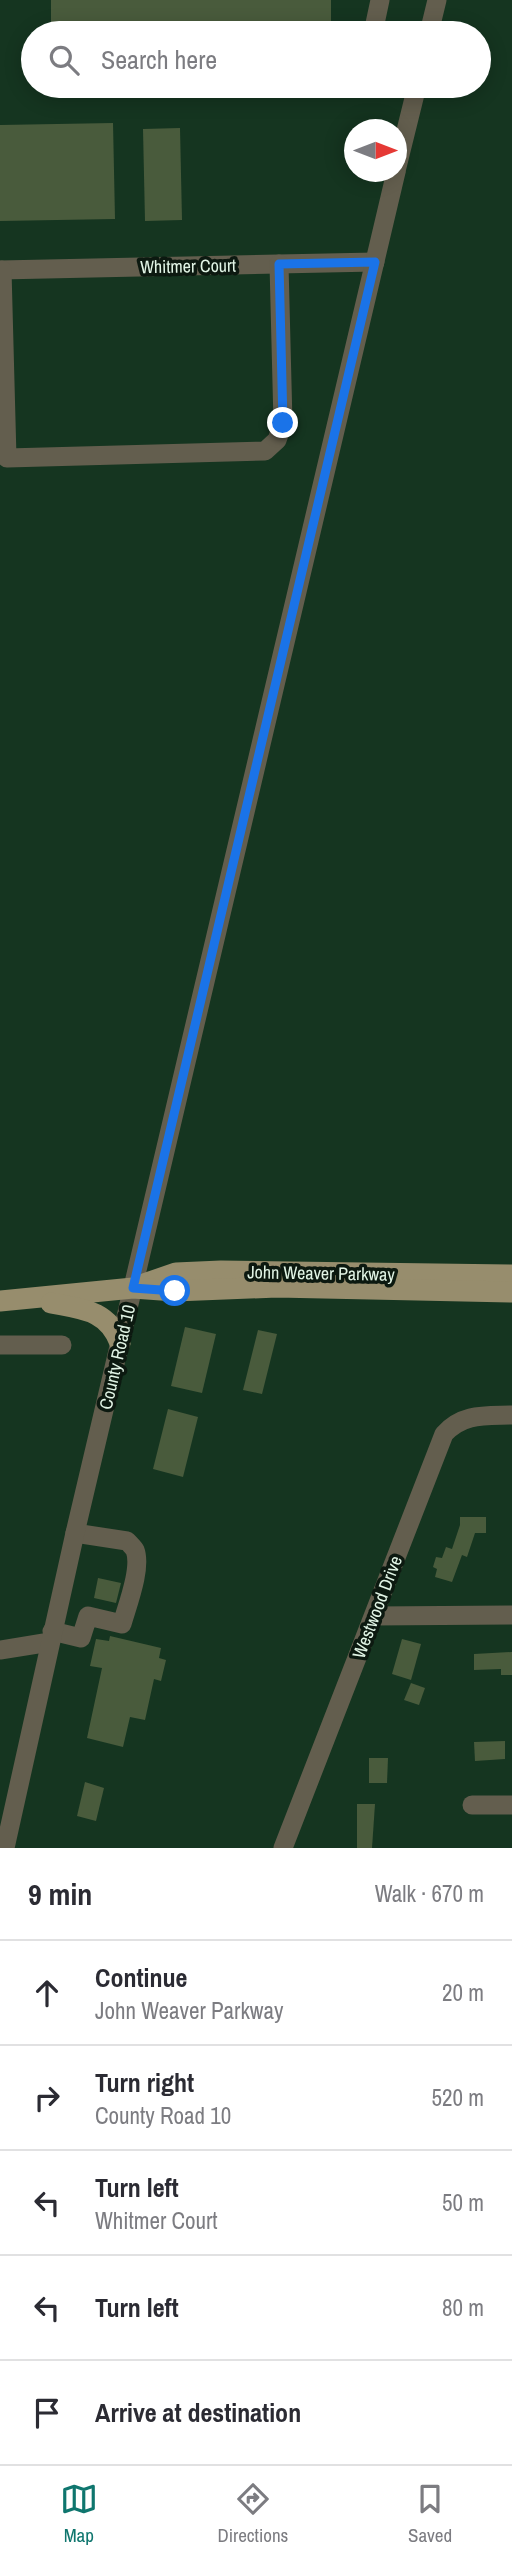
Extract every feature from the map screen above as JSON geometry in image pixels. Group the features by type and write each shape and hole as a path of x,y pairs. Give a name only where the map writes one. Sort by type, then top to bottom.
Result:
{"main road":[{"name":"John Weaver Parkway","path":"133,1288 176,1273 221,1271 512,1275"},
{"name":"John Weaver Parkway","path":"0,1301 133,1288 175,1291 277,1287 512,1292"},
{"path":"25,1299 78,1308 99,1315 109,1322 120,1343"}],"street":[{"path":"376,21 380,0"},
{"path":"432,21 437,0"},
{"name":"County Road 10","path":"407,126 414,98"},
{"name":"County Road 10","path":"5,1848 75,1533 393,182"},
{"name":"Whitmer Court","path":"1,270 375,262"},
{"path":"1,270 7,458 264,451 278,440 283,423 279,264"},
{"path":"0,1345 62,1345"},
{"name":"Westwood Drive","path":"283,1848 444,1434 454,1423 470,1418 512,1415"},
{"path":"0,1650 51,1637 81,1638 88,1616 122,1624 136,1567 135,1550 127,1541 75,1533"},
{"path":"374,1616 512,1615"},
{"path":"472,1805 512,1805"}],"building":[{"path":"51,0 331,0 331,21 51,21"},
{"path":"113,123 115,219 0,221 0,125"},
{"path":"180,128 182,220 145,221 143,129"},
{"path":"185,1327 216,1334 202,1393 171,1386"},
{"path":"258,1330 277,1334 262,1394 243,1390"},
{"path":"168,1409 198,1417 183,1477 153,1469"},
{"path":"460,1517 486,1517 486,1533 475,1533 467,1557 462,1555 452,1582 435,1577 437,1569 433,1567 436,1557 442,1558 446,1547 452,1549"},
{"path":"98,1578 121,1583 116,1603 94,1598"},
{"path":"110,1636 161,1648 159,1658 166,1660 161,1681 154,1679 145,1720 130,1717 123,1747 87,1738 102,1668 90,1666 96,1639 109,1641"},
{"path":"402,1639 421,1644 411,1680 392,1674"},
{"path":"512,1652 512,1675 501,1675 501,1669 474,1670 474,1654"},
{"path":"411,1683 425,1688 419,1705 404,1700"},
{"path":"505,1741 505,1759 475,1761 474,1742"},
{"path":"369,1758 388,1758 387,1783 369,1783"},
{"path":"85,1782 104,1788 96,1821 77,1816"},
{"path":"357,1804 375,1804 372,1848 357,1848"}],"route":[{"path":"175,1291 133,1288 375,262 279,264 283,423"}]}
